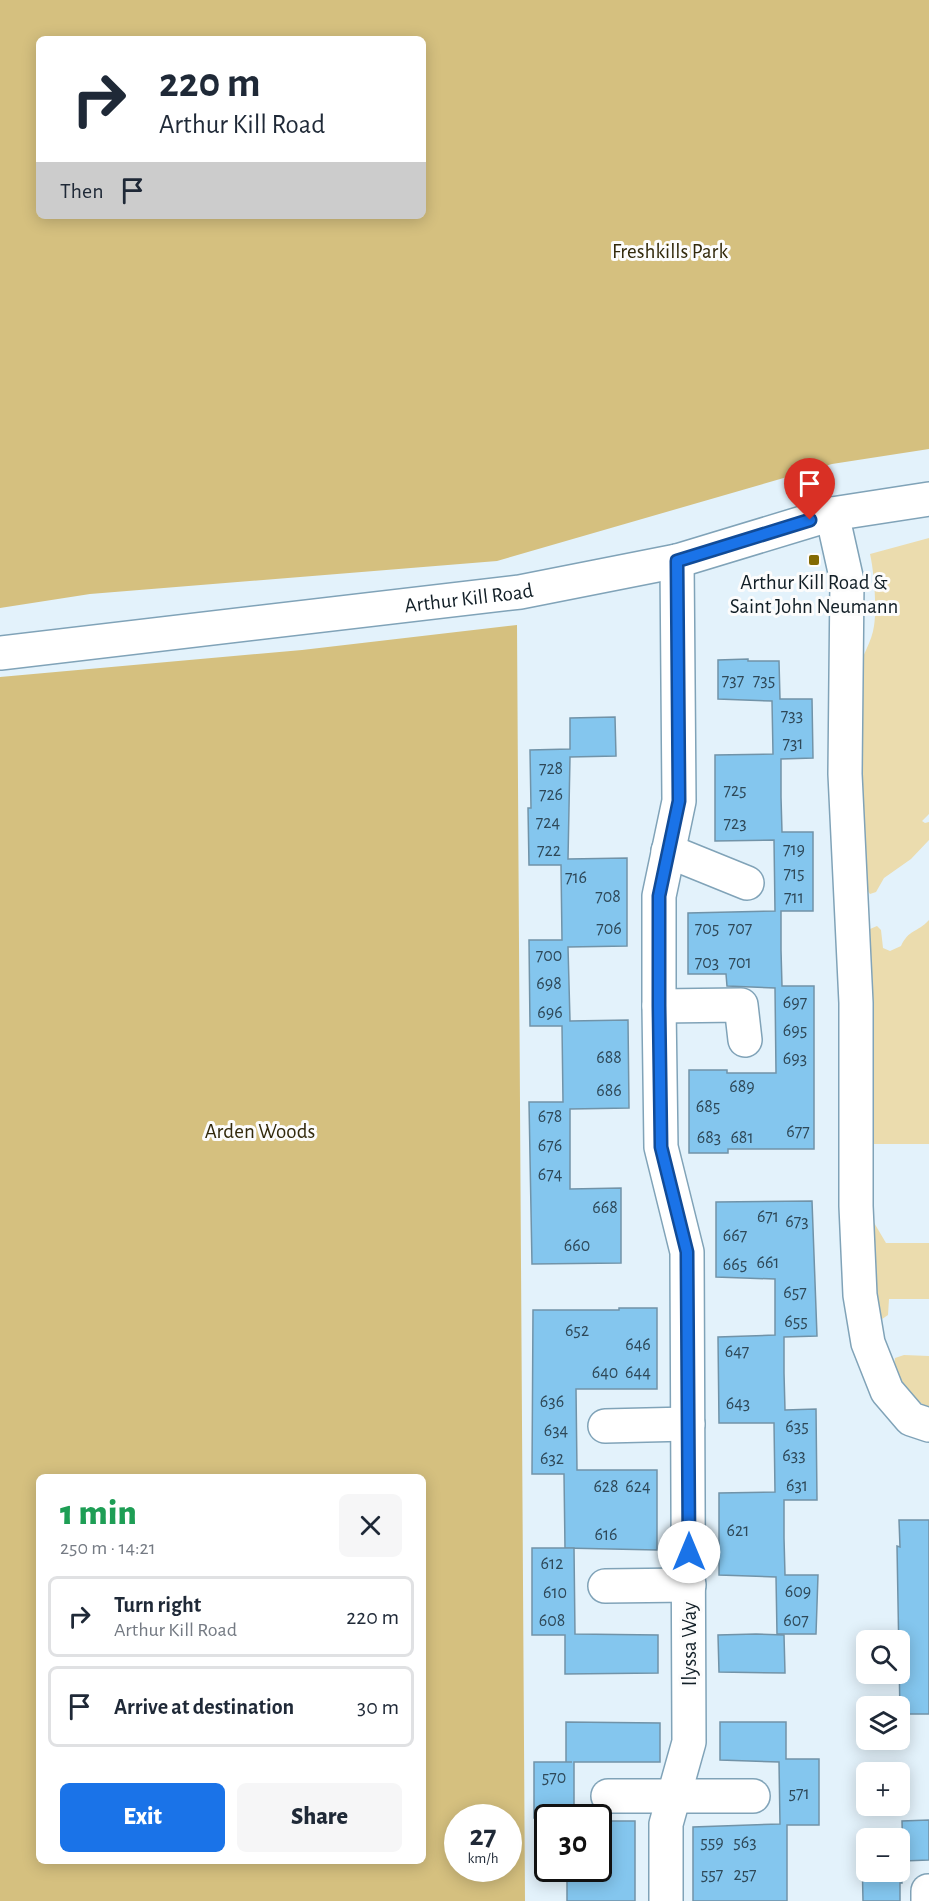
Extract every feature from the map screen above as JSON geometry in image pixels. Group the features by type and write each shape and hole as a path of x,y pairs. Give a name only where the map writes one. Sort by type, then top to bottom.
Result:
{"street":[{"name":"Arthur Kill Road","path":"0,653 520,592 677,561 832,514 929,499"},
{"path":"832,514 847,581 845,774 856,1003 856,1206 860,1295 868,1343 887,1391 911,1419 929,1425"},
{"name":"Ilyssa Way","path":"666,1901 666,1824 689,1742 687,1252 661,1147 659,1006 659,896 679,801 677,561"},
{"path":"668,851 747,883"},
{"path":"659,1006 741,1005 746,1041"},
{"path":"605,1425 688,1424"},
{"path":"605,1586 688,1585"},
{"path":"608,1796 753,1796"}],"shaded area":[{"path":"929,538 929,814 922,821 929,822 929,840 911,859 884,878 876,892 870,894 864,886 858,671 873,632 875,618 875,590 870,554"},
{"path":"929,920 929,1144 870,1144 865,936 870,929 877,926 881,930 883,948 890,951 901,946 910,934"},
{"path":"873,1221 886,1243 929,1243 929,1299 889,1299 888,1315 876,1323"},
{"path":"904,1355 929,1356 929,1409 911,1394 897,1372 895,1358"}],"green space":[{"name":"Freshkills Park","path":"0,0 929,0 929,449 832,464 497,561 90,594 0,608"},
{"name":"Arden Woods","path":"517,625 525,1901 0,1901 0,677 302,650"}],"building":[{"path":"748,659 748,661 779,661 780,699 812,699 813,758 781,759 781,797 782,832 813,832 813,911 781,911 781,950 782,986 814,986 814,1149 728,1149 728,1153 689,1153 689,1070 776,1073 775,988 727,986 726,974 688,974 688,913 775,911 774,840 715,841 715,755 773,754 772,701 718,699 718,660"},
{"path":"615,717 616,756 570,757 568,859 627,858 627,946 568,947 570,1021 628,1020 629,1108 570,1109 570,1189 621,1188 621,1263 532,1264 529,1102 563,1102 562,1026 530,1026 529,940 562,940 561,865 529,865 530,750 570,749 570,718"},
{"path":"812,1201 817,1336 784,1337 784,1373 785,1410 816,1409 817,1500 784,1500 784,1538 785,1575 818,1575 816,1634 777,1634 776,1577 719,1575 719,1493 775,1492 774,1423 719,1423 718,1337 775,1335 775,1279 716,1277 716,1202"},
{"path":"619,1308 657,1308 657,1389 576,1389 577,1470 657,1470 657,1550 565,1548 564,1474 532,1474 533,1310 619,1310"},
{"path":"899,1520 929,1520 929,1714 910,1714 910,1696 900,1696 899,1684 910,1684 910,1630 898,1630 897,1546 900,1547"},
{"path":"532,1548 574,1548 575,1634 658,1635 658,1673 565,1674 565,1635 532,1635"},
{"path":"718,1635 784,1635 785,1673 719,1672"},
{"path":"566,1722 660,1723 660,1762 574,1762 574,1804 534,1804 534,1762 566,1762"},
{"path":"720,1722 786,1722 786,1759 819,1759 819,1825 787,1825 787,1901 693,1901 693,1827 780,1824 779,1762 720,1760"},
{"path":"929,1820 929,1860 910,1861 910,1828 902,1828 902,1821"},
{"path":"612,1821 635,1821 635,1901 567,1901 567,1882 612,1882"},
{"path":"863,1882 902,1882 900,1883 900,1901 863,1901"}],"place":[{"name":"Arthur Kill Road & Saint John Neumann","path":"814,560"}],"route":[{"path":"689,1552 687,1252 661,1147 659,1006 659,896 679,801 677,561 810,520"}]}
